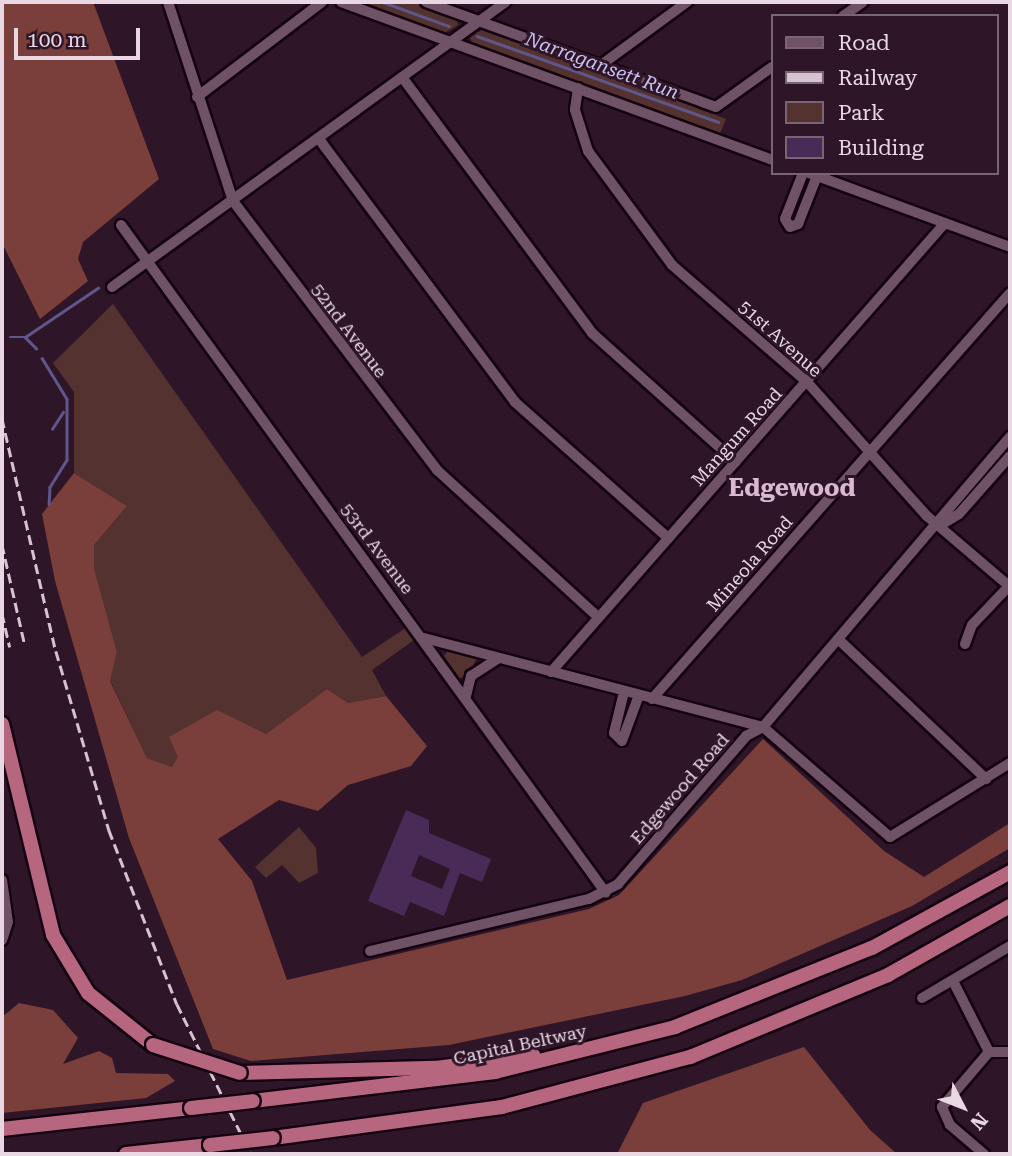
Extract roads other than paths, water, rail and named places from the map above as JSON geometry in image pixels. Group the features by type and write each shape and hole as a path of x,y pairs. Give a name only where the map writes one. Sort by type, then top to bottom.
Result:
{"highway":[{"path":"2,724 53,935 88,993 153,1045 240,1073 436,1068 634,1039"},
{"name":"Capital Beltway","path":"2,1129 495,1072 634,1039 816,974 1010,872"},
{"path":"126,1154 272,1138 502,1107 690,1057 888,975 1010,906"},
{"path":"169,1154 210,1145"}],"street":[{"name":"52nd Avenue","path":"168,2 233,201 438,470 598,617"},
{"path":"197,97 322,2"},
{"path":"341,2 771,160"},
{"path":"426,2 716,107 771,68"},
{"path":"112,287 506,2"},
{"path":"601,65 687,2"},
{"path":"846,14 863,2"},
{"path":"402,77 592,334 736,462"},
{"name":"51st Avenue","path":"578,88 575,110 588,151 672,265 807,382 939,526 1010,586"},
{"path":"319,139 515,402 668,538"},
{"path":"802,175 785,219 790,226 798,224 813,175 1010,247"},
{"name":"Mangum Road","path":"551,672 946,223"},
{"name":"53rd Avenue","path":"121,225 424,638 606,893"},
{"name":"Mineola Road","path":"652,699 1010,293"},
{"name":"Edgewood Road","path":"606,893 746,736 763,727 939,526 1010,437"},
{"name":"Edgewood Road","path":"939,526 959,514 1010,456"},
{"path":"965,644 972,625 1010,586"},
{"path":"424,638 763,727 886,836 1010,763"},
{"path":"838,639 986,779"},
{"path":"466,696 471,676 500,658"},
{"path":"624,692 614,733 622,741 639,695"},
{"path":"2,880 7,905 2,940"},
{"path":"370,951 606,893"},
{"path":"2,916 7,905"},
{"path":"922,998 1010,946"},
{"path":"953,981 989,1052"},
{"path":"984,1154 950,1125 942,1107 989,1052 1010,1052"}],"waterway":[{"name":"Narragansett Run","path":"383,2 449,26"},
{"name":"Narragansett Run","path":"477,36 718,122"},
{"path":"25,337 98,288"},
{"path":"10,337 25,337 36,348"},
{"path":"42,358 67,399 67,460 50,487 49,504"},
{"path":"52,429 63,412"}],"railway":[{"path":"2,418 56,651 109,830 177,1004 251,1154"},
{"path":"2,544 25,645"},
{"path":"2,613 10,647"}],"district":[{"name":"Edgewood","path":"792,489"}]}
